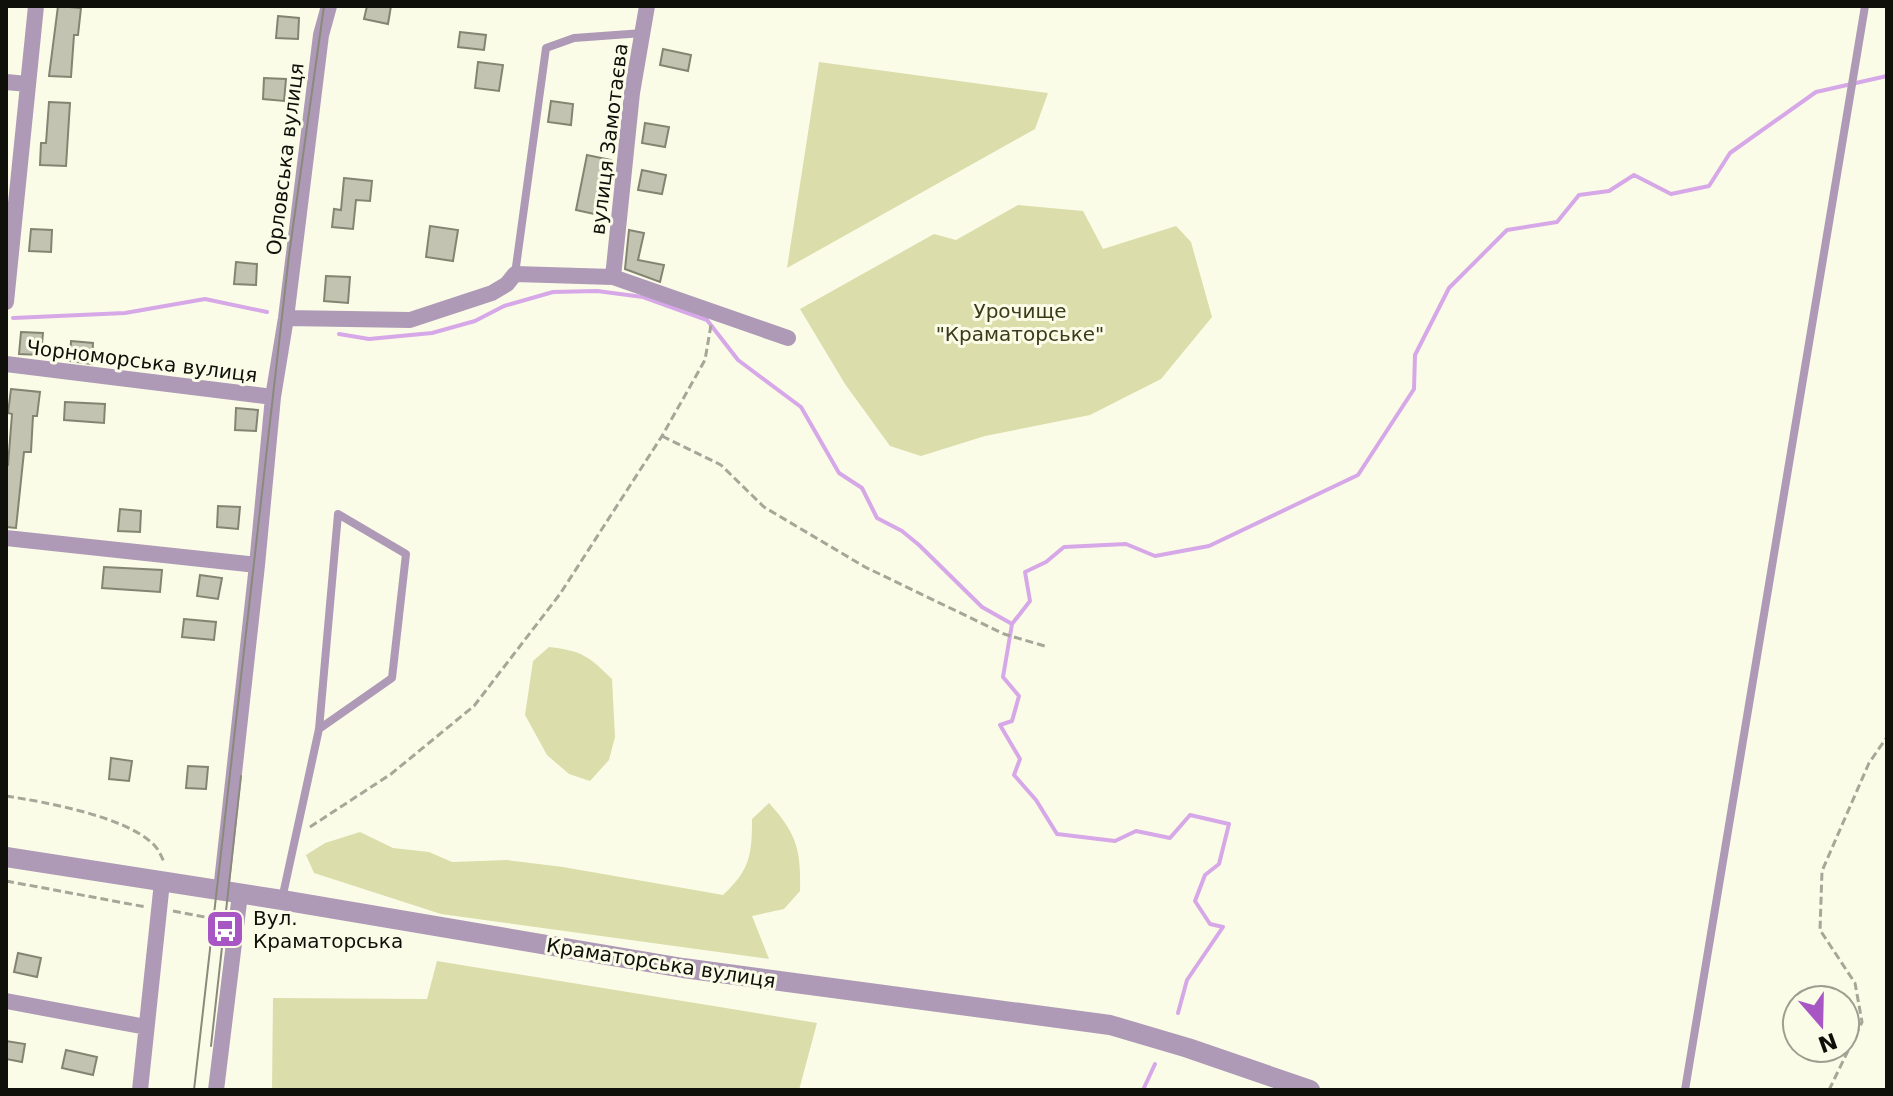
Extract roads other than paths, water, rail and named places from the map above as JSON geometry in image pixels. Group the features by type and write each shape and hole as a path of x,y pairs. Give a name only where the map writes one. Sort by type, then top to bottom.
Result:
{"street":[{"path":"6,302 36,6"},
{"name":"Орловська вулиця","path":"216,1090 236,922 230,892 273,397 286,318 321,35 329,6"},
{"name":"вулиця Замотаєва","path":"613,277 632,93 647,6"},
{"path":"6,82 27,84"},
{"path":"286,318 410,320 492,293 507,284 515,274 613,277 788,338"},
{"name":"Чорноморська вулиця","path":"6,364 273,397"},
{"path":"6,538 257,565"},
{"name":"Краматорська вулиця","path":"6,857 683,968 1110,1025 1310,1090"},
{"path":"140,1090 158,909 168,884"},
{"path":"6,1001 146,1027"}],"lane":[{"path":"1685,1090 1865,6"},
{"path":"515,274 546,48 574,38 643,33"},
{"path":"282,900 319,729 338,514 406,554 392,678 319,729"}],"waterway":[{"path":"1178,1013 1187,980 1223,927 1210,924 1195,901 1205,875 1219,864 1229,824 1190,815 1170,838 1136,831 1115,841 1057,834 1036,800 1014,775 1020,759 1000,725 1012,721 1019,696 1003,677 1012,624 1030,601 1025,572 1046,562 1064,547 1126,544 1155,556 1209,546 1358,475 1414,389 1415,355 1449,288 1507,230 1557,222 1579,195 1609,191 1634,175 1671,194 1709,186 1730,153 1816,92 1887,76"},
{"path":"339,334 369,339 432,333 475,321 504,306 553,292 597,291 643,297 707,320 738,360 801,407 839,473 862,488 877,518 902,531 982,607 1012,624"},
{"path":"13,318 125,313 205,299 267,312"},
{"path":"1143,1090 1155,1064"}],"tram line":[{"path":"194,1090 289,255 324,6"},
{"path":"211,1046 241,776"}],"place":[{"name":"Вул. Краматорська","path":"225,929"}],"park label":[{"name":"Урочище \"Краматорське\"","path":"1020,322"}]}
